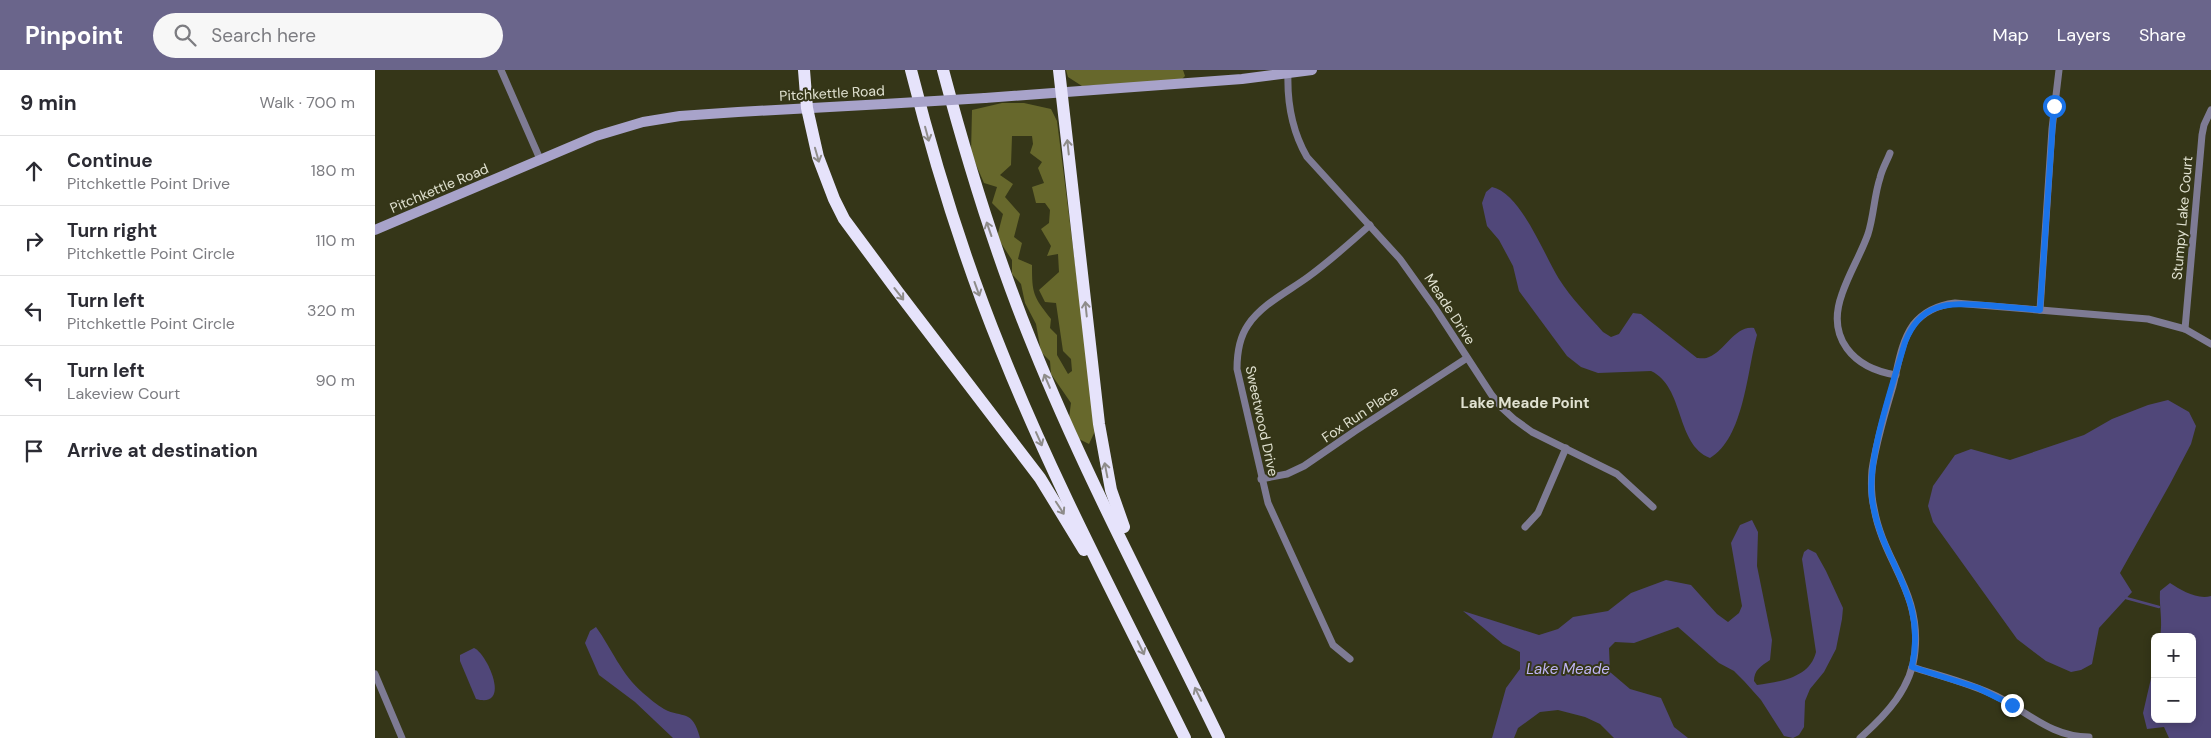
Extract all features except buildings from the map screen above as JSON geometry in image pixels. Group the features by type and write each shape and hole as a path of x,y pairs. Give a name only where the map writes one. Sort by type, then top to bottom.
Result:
{"highway":[{"path":"804,70 811,132 823,174 834,199 854,234 1040,478 1126,618"},
{"path":"911,70 944,191 991,326 1047,456 1185,738"},
{"path":"943,70 984,216 1032,346 1057,404 1219,738"},
{"path":"1059,70 1099,424 1106,469 1119,514 1151,598"}],"main road":[{"name":"Pitchkettle Road","path":"375,230 603,134 662,119 1242,79 1312,70"}],"street":[{"path":"501,70 540,159"},
{"path":"2040,310 2052,129 2059,70"},
{"name":"Meade Drive","path":"1288,73 1292,122 1300,145 1312,164 1400,259 1423,289 1491,394 1514,420 1532,432 1617,474 1653,508"},
{"name":"Stumpy Lake Court","path":"2185,329 2202,135 2204,125 2211,110"},
{"path":"1890,153 1879,179 1868,233 1842,293 1838,314 1843,343 1854,358 1875,370 1896,375"},
{"name":"Sweetwood Drive","path":"1350,659 1333,645 1268,503 1261,480 1237,369 1237,352 1242,336 1249,324 1263,309 1338,254 1370,225"},
{"path":"1860,738 1889,710 1900,696 1912,667 1917,638 1914,613 1878,524 1872,495 1873,469 1896,375 1909,333 1921,317 1937,307 1955,303 2148,319 2185,329 2211,344"},
{"name":"Fox Run Place","path":"1261,480 1287,474 1304,466 1467,358"},
{"path":"1525,527 1538,512 1566,448"},
{"path":"1912,667 1978,688 1995,696 2034,721 2064,735 2089,737"},
{"path":"376,677 402,738"}],"shaded area":[{"path":"1066,70 1183,70 1185,76 1181,80 1082,86 1068,77"},
{"path":"1002,103 1024,103 1051,109 1057,121 1096,429 1089,444 1079,439 1069,418 1071,403 1051,374 1050,361 1041,352 1036,324 1025,303 1021,284 1012,274 1012,260 997,237 1003,214 992,203 997,187 984,183 971,153 972,110","holes":["1012,136 1032,136 1033,144 1030,153 1042,162 1038,168 1044,183 1032,187 1036,203 1045,203 1050,210 1049,223 1041,229 1051,246 1047,256 1058,254 1059,272 1039,290 1045,302 1056,303 1063,351 1071,359 1072,371 1068,374 1057,355 1057,335 1050,328 1051,319 1040,305 1033,289 1032,265 1018,259 1022,243 1014,237 1020,214 1005,197 1013,184 1000,175 1011,165"]}],"water":[{"path":"1492,187 1503,192 1522,212 1559,279 1603,332 1611,337 1619,334 1633,313 1641,314 1697,358 1708,358 1720,350 1741,330 1754,328 1757,335 1743,402 1737,420 1721,448 1710,458 1699,451 1691,441 1670,389 1662,379 1651,371 1598,373 1581,367 1567,356 1519,291 1513,266 1499,240 1487,226 1482,203 1486,192"},
{"path":"2168,400 2189,412 2196,426 2191,444 2120,573 2132,592 2099,628 2092,664 2081,670 2071,672 2046,661 2017,639 1933,522 1928,506 1933,486 1955,455 1971,449 2010,460 2084,435 2112,419 2148,405"},
{"name":"Lake Meade","path":"1752,520 1758,532 1757,566 1772,640 1770,660 1761,666 1755,674 1754,681 1757,685 1793,677 1807,668 1813,661 1816,652 1802,559 1804,552 1808,549 1816,553 1843,608 1836,649 1824,672 1810,689 1805,701 1804,727 1799,735 1793,738 1784,736 1761,700 1744,681 1734,671 1719,663 1678,627 1634,643 1615,642 1609,648 1610,672 1630,689 1661,698 1674,727 1688,738 1614,738 1600,724 1585,717 1558,710 1540,712 1518,728 1514,738 1492,738 1506,688 1520,669 1520,652 1503,644 1463,611 1539,635 1558,629 1573,617 1608,611 1631,593 1666,580 1691,585 1717,614 1728,622 1739,613 1742,606 1731,543 1740,525"},
{"path":"2170,583 2200,597 2211,596 2211,738 2169,738 2164,727 2147,729 2143,713 2151,678 2151,723 2196,723 2196,633 2160,633 2160,591"},
{"path":"596,627 635,686 664,709 690,718 694,722 700,738 673,738 635,702 599,675 585,643 590,631"},
{"path":"474,648 485,659 493,679 495,688 493,696 487,700 476,699 460,661 460,655"}],"waterway":[{"path":"2126,598 2159,607"}],"district":[{"name":"Lake Meade Point","path":"1525,403"}],"route":[{"path":"2012,705 1978,688 1912,667 1917,638 1914,613 1910,599 1878,524 1874,510 1871,480 1881,428 1905,342 1914,324 1928,311 1946,304 1955,303 2040,310 2054,106"}]}
